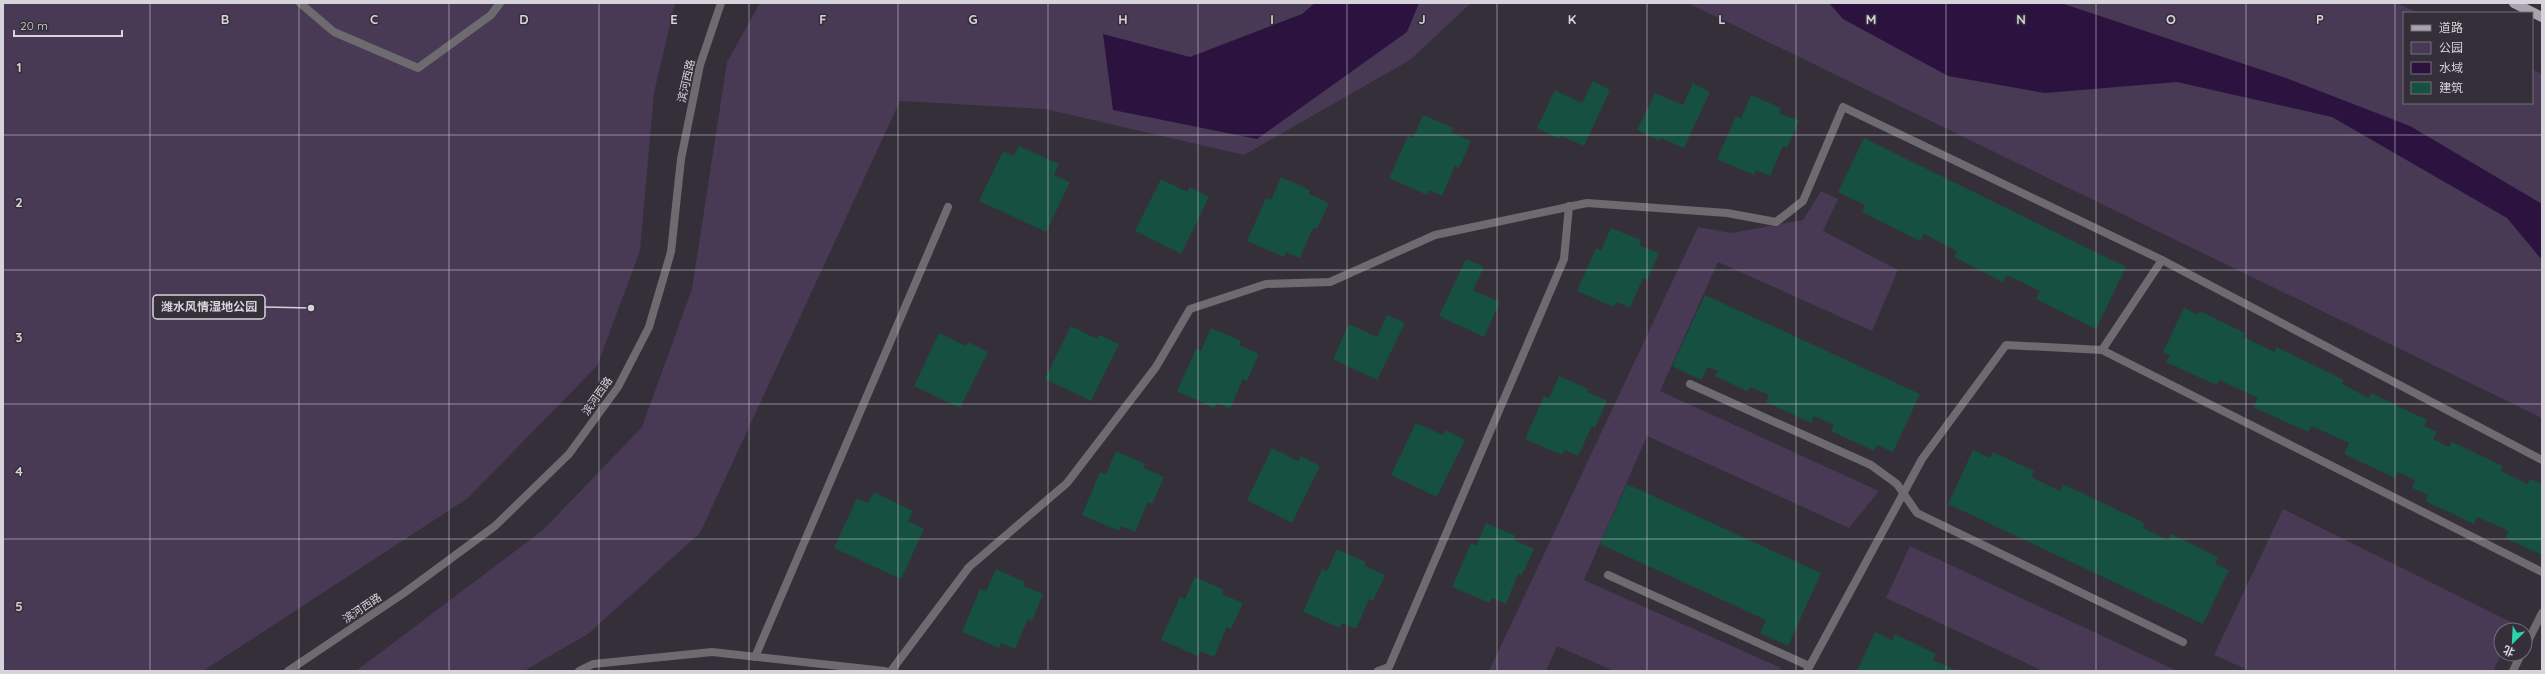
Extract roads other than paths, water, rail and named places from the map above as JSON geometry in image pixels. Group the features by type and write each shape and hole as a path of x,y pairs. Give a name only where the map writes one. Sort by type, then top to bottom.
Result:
{"main road":[{"path":"2514,3 2532,12"},
{"path":"2533,12 2542,17"}],"street":[{"path":"300,3 334,32 418,68 491,15 500,3"},
{"name":"滨河西路","path":"288,671 404,593 495,526 569,454 618,387 650,327 671,252 681,159 700,65 721,3"},
{"path":"891,671 969,567 1067,483 1156,367 1190,309 1266,284 1330,282 1435,236 1587,203 1712,212 1776,222 1803,202 1843,107 2162,260 2542,460"},
{"path":"1378,671 1389,667 1564,259 1570,206"},
{"path":"755,657 948,207"},
{"path":"2102,350 2162,260"},
{"path":"1608,575 1808,669 1922,460 2006,345 2102,350 2542,572"},
{"path":"1690,384 1871,465 1897,484 1917,513 2183,642"},
{"path":"2533,631 2542,613"},
{"path":"579,671 593,664 712,652 885,671"},
{"path":"2513,671 2518,662"}],"water":[{"path":"1315,3 1419,3 1407,32 1257,139 1113,110 1103,34 1190,57 1302,14"},
{"path":"1829,3 2061,3 2286,78 2410,126 2542,204 2542,260 2507,218 2332,117 2177,82 2045,93 1948,76 1843,19"}],"place":[{"name":"潍水风情湿地公园","path":"311,308"}]}
